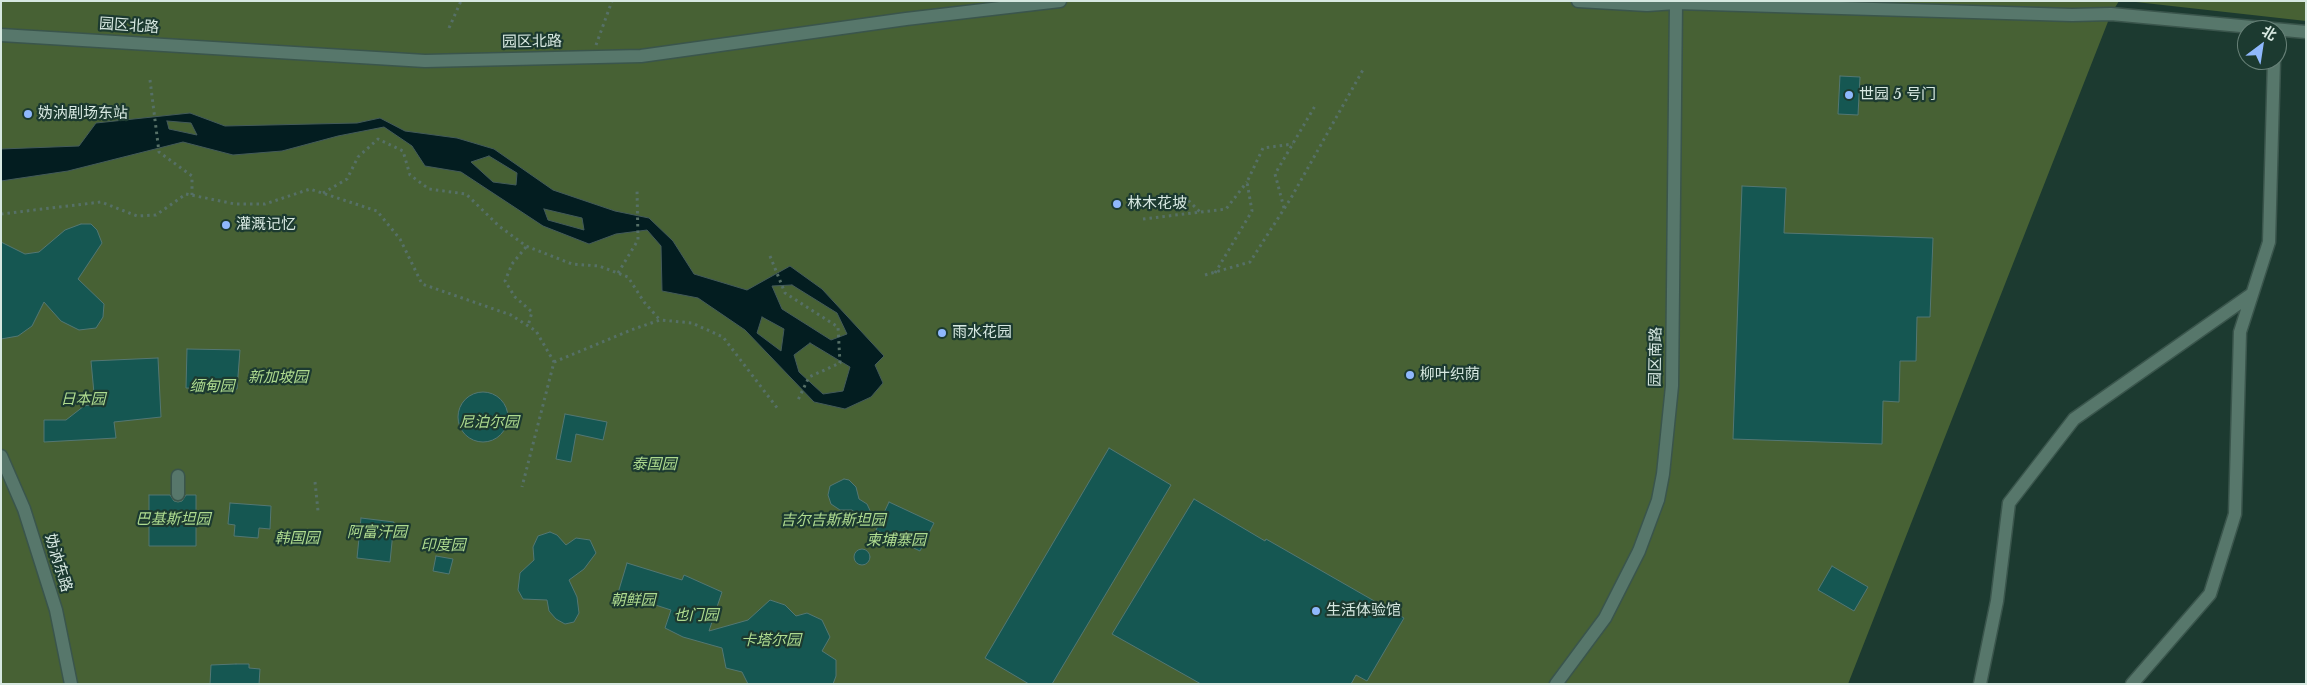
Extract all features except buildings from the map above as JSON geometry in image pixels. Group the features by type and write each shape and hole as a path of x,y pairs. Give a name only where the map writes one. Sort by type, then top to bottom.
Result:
{"street":[{"name":"园区北路","path":"1,35 425,61 641,56 906,19 1060,1"},
{"path":"1578,1 1647,5 1676,3 2111,14 2237,26"},
{"name":"园区南路","path":"1556,684 1605,618 1639,551 1658,500 1663,474 1672,391 1676,3"},
{"path":"2287,31 2306,32"},
{"path":"2132,684 2210,594 2235,514 2240,332 2268,242 2274,70"},
{"path":"1980,684 1997,601 2009,503 2074,419 2252,294"},
{"name":"妫汭东路","path":"1,456 24,509 56,610 71,684"},
{"path":"178,476 178,494"}],"path":[{"path":"449,28 461,1"},
{"path":"591,57 612,1"},
{"path":"1205,275 1250,262 1284,208 1364,68"},
{"path":"150,80 160,152 192,176 192,195"},
{"path":"1284,208 1275,174 1315,106"},
{"path":"322,194 346,179 358,158 378,139 403,151 410,175 429,189 466,194 499,226 526,246 572,264 599,266 628,277 644,302 660,320"},
{"path":"1143,219 1226,209 1247,182 1263,148 1293,144"},
{"path":"1215,273 1252,210 1247,182"},
{"path":"1,214 102,202 137,216 156,215 186,194 235,204 264,204 310,189 377,211 400,239 422,284 511,315 536,331 554,362 522,487"},
{"path":"618,273 638,240 637,190"},
{"path":"1145,200 1184,196 1201,212"},
{"path":"526,246 512,264 505,281 515,297 532,312 528,326"},
{"path":"770,256 785,293 838,327 840,363 809,377 798,400"},
{"path":"554,362 660,320 692,323 723,337 778,409"},
{"path":"315,482 318,510"}],"green space":[{"path":"1,1 2119,1 2111,14 1848,684 1,684"},
{"path":"2127,1 2306,1 2306,21"}],"water":[{"path":"190,113 225,126 357,123 380,118 405,131 457,138 494,149 553,190 615,211 649,218 673,241 694,274 747,290 790,266 822,289 884,356 875,365 883,383 871,397 845,409 814,402 745,330 698,298 662,291 661,246 647,230 616,234 589,244 543,226 461,172 425,166 412,146 384,127 338,136 282,151 233,155 183,142 68,171 1,181 1,149 79,146 96,123","holes":["167,121 191,123 197,135 169,129","489,156 517,173 516,185 493,182 471,162","544,209 582,218 584,230 548,220","792,285 837,313 847,334 831,340 782,309 772,286","762,317 784,329 781,351 757,333","810,343 850,367 843,391 823,394 799,372 794,355"]}],"place":[{"name":"世园 5 号门","path":"1849,95"},
{"name":"妫汭剧场东站","path":"28,114"},
{"name":"林木花坡","path":"1117,204"},
{"name":"灌溉记忆","path":"226,225"},
{"name":"雨水花园","path":"942,333"},
{"name":"柳叶织荫","path":"1410,375"},
{"name":"生活体验馆","path":"1316,611"}],"park label":[{"name":"新加坡园","path":"278,378"},
{"name":"缅甸园","path":"212,387"},
{"name":"日本园","path":"83,400"},
{"name":"尼泊尔园","path":"489,423"},
{"name":"泰国园","path":"654,465"},
{"name":"巴基斯坦园","path":"173,520"},
{"name":"吉尔吉斯斯坦园","path":"833,521"},
{"name":"阿富汗园","path":"377,533"},
{"name":"韩国园","path":"297,539"},
{"name":"柬埔寨园","path":"896,541"},
{"name":"印度园","path":"443,546"},
{"name":"朝鲜园","path":"633,601"},
{"name":"也门园","path":"696,616"},
{"name":"卡塔尔园","path":"771,641"}]}
